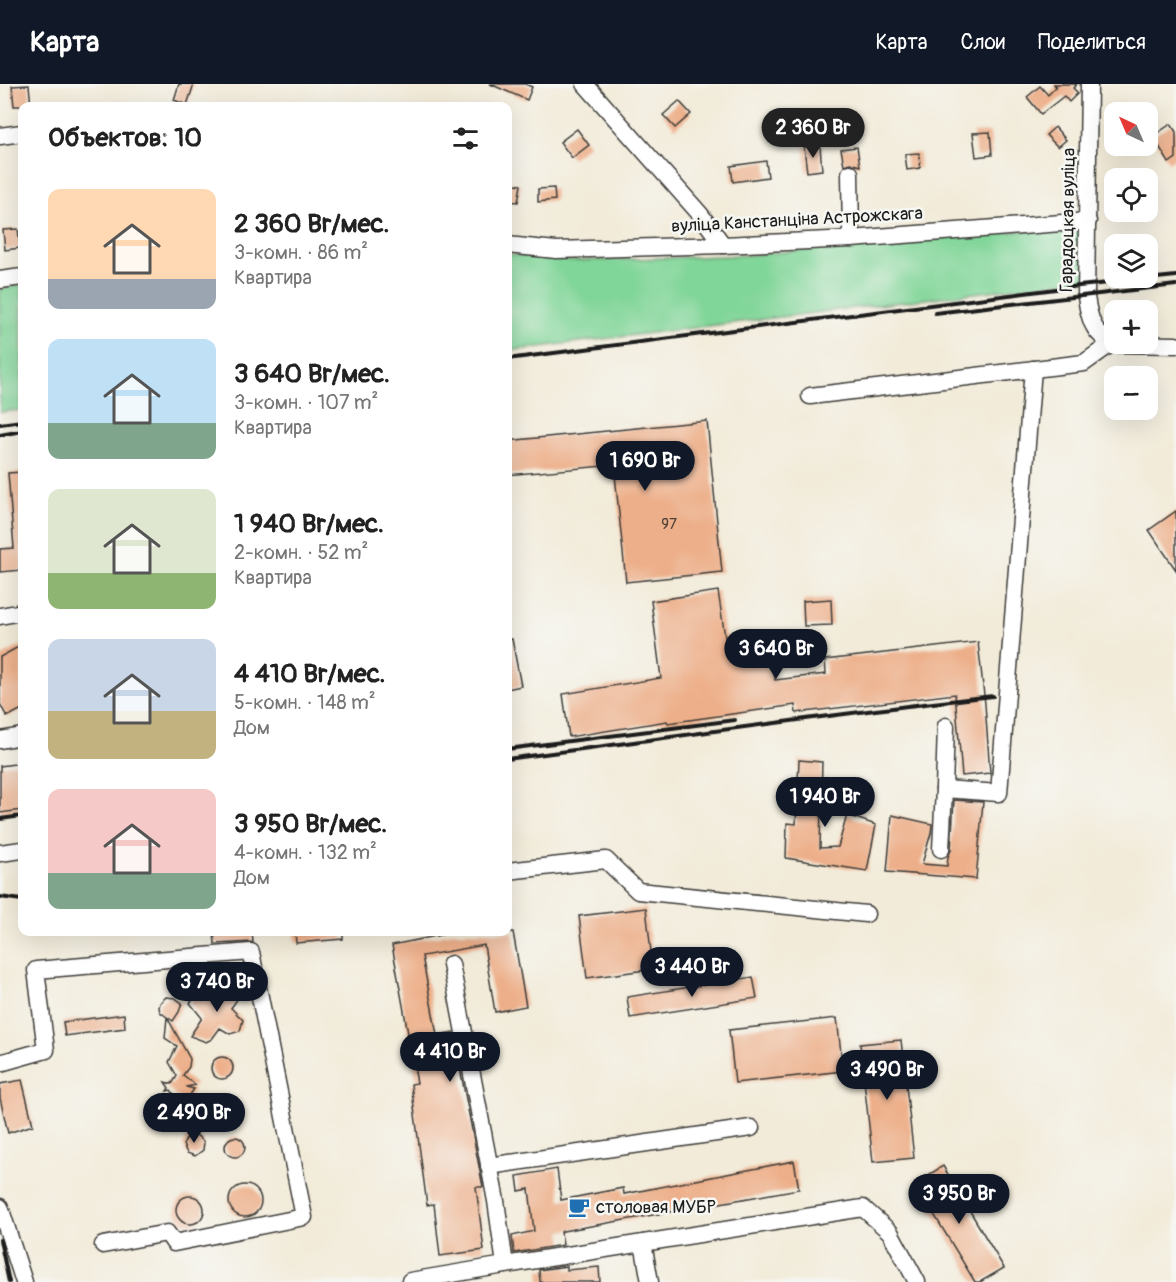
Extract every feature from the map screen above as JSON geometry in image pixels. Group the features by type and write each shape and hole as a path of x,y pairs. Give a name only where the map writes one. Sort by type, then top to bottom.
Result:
{"street":[{"path":"585,84 700,214 723,244"},
{"name":"Гарадоцкая вуліца","path":"1089,84 1086,297 1089,319 1099,334 1104,337"},
{"path":"0,136 18,134"},
{"path":"850,173 851,239"},
{"name":"вуліца Канстанціна Астрожскага","path":"512,246 556,250 851,239 1088,221"},
{"path":"0,280 18,278"},
{"path":"1158,344 1176,345"},
{"path":"810,396 1084,363 1104,350"},
{"path":"944,789 999,793 1033,369"},
{"path":"0,616 18,613"},
{"path":"941,849 946,726"},
{"path":"0,740 18,737"},
{"path":"0,853 18,851"},
{"path":"512,870 606,860 638,891 866,914"},
{"path":"0,1063 46,1050 36,970 251,952 304,1217 174,1243 167,1233 103,1245"},
{"path":"451,964 505,1265"},
{"path":"489,1166 751,1128"},
{"path":"0,1207 24,1282"},
{"path":"404,1282 863,1208 890,1232 917,1282"},
{"path":"643,1244 650,1282"}],"green space":[{"path":"1088,228 1087,279 512,350 512,255 572,261 750,255 985,233"},
{"path":"18,286 18,410 0,412 0,288"}],"building":[{"path":"179,84 194,84 188,102 174,100"},
{"path":"490,84 525,84 532,87 527,100"},
{"path":"1054,84 1077,84 1073,88 1078,93 1069,102 1064,96 1041,114 1027,97 1040,86 1048,95 1056,87"},
{"path":"29,85 31,102 18,102 18,106 14,106 12,86"},
{"path":"679,101 691,114 675,128 663,115"},
{"path":"1171,124 1176,132 1176,158 1169,163 1158,144 1158,133"},
{"path":"1055,127 1066,140 1058,147 1046,135"},
{"path":"577,129 589,145 572,158 560,142"},
{"path":"990,132 992,155 976,157 973,133"},
{"path":"820,146 822,170 807,172 804,147"},
{"path":"857,147 860,166 850,163 844,165 841,149"},
{"path":"919,153 920,168 907,170 905,154"},
{"path":"766,161 768,177 733,182 731,166"},
{"path":"512,183 521,185 518,202 512,201"},
{"path":"554,188 555,200 538,202 538,189"},
{"path":"18,229 18,248 5,250 3,230"},
{"path":"707,421 722,572 626,582 614,465 512,475 512,440"},
{"path":"18,472 18,570 0,572 0,549 14,548 8,473"},
{"path":"1176,511 1176,570 1149,530"},
{"path":"718,591 725,637 768,631 775,680 826,674 825,660 978,642 990,773 962,776 955,694 796,713 795,705 668,723 667,721 569,737 563,694 661,678 651,601"},
{"path":"831,599 832,625 804,626 803,601"},
{"path":"512,639 521,686 512,688"},
{"path":"18,647 18,711 7,717 0,704 0,657"},
{"path":"799,760 822,762 820,848 838,847 847,815 876,825 867,871 786,858 787,823 796,824"},
{"path":"18,764 18,811 0,813 0,766"},
{"path":"954,800 983,802 976,879 887,872 892,815 932,824 922,864 947,866 951,850"},
{"path":"646,908 653,969 587,978 579,916"},
{"path":"513,932 526,1006 495,1012 484,945 422,956 437,1035 453,1032 483,1187 476,1187 484,1250 440,1256 434,1204 427,1205 411,1084 417,1083 392,945 436,936 512,936"},
{"path":"214,936 252,936 253,942 215,944"},
{"path":"295,936 343,936 343,939 296,943"},
{"path":"753,977 757,998 630,1018 627,997"},
{"path":"229,983 237,987 239,991 238,998 231,1008 243,1020 240,1031 230,1034 220,1028 212,1039 206,1042 190,1036 202,1018 190,1003 196,995 204,992 215,995 221,986"},
{"path":"166,997 175,998 182,1003 173,1021 160,1012 160,1003"},
{"path":"124,1014 125,1028 65,1036 63,1022"},
{"path":"167,1017 190,1059 189,1067 183,1075 196,1085 186,1087 194,1089 186,1101 197,1112 197,1119 190,1128 180,1123 176,1115 184,1100 175,1096 171,1090 167,1091 169,1088 165,1082 172,1084 177,1076 169,1062 177,1046 165,1038"},
{"path":"837,1018 843,1071 735,1083 729,1030"},
{"path":"901,1040 914,1158 873,1162 860,1044"},
{"path":"222,1057 232,1064 233,1068 226,1078 222,1079 212,1072 211,1068 218,1058"},
{"path":"22,1080 33,1125 8,1133 0,1098 0,1084"},
{"path":"227,1097 237,1104 238,1108 231,1118 227,1119 217,1112 216,1108 223,1098"},
{"path":"191,1130 204,1142 203,1150 195,1156 187,1153 183,1145"},
{"path":"231,1137 239,1137 245,1143 245,1151 239,1157 231,1157 225,1151 225,1143"},
{"path":"794,1161 799,1189 563,1231 561,1232 563,1245 514,1253 512,1236 534,1231 529,1189 519,1191 517,1176 557,1169 561,1200 623,1188 624,1194"},
{"path":"943,1166 1004,1268 980,1282 975,1282 915,1183"},
{"path":"245,1185 256,1190 261,1201 256,1212 245,1217 234,1212 229,1201 234,1190"},
{"path":"190,1196 200,1200 204,1210 200,1220 190,1224 180,1220 176,1210 180,1200"},
{"path":"567,1266 567,1270 599,1267 600,1282 540,1282 539,1270"}],"railway":[{"path":"512,358 1079,286 1176,276"},
{"path":"935,313 1176,285"},
{"path":"0,424 18,422"},
{"path":"0,435 18,432"},
{"path":"512,758 993,696"},
{"path":"512,748 735,720"},
{"path":"0,819 18,817"},
{"path":"0,897 18,899"},
{"path":"0,1240 9,1282"}],"place":[{"name":"столовая МУБР","path":"579,1207"}]}
